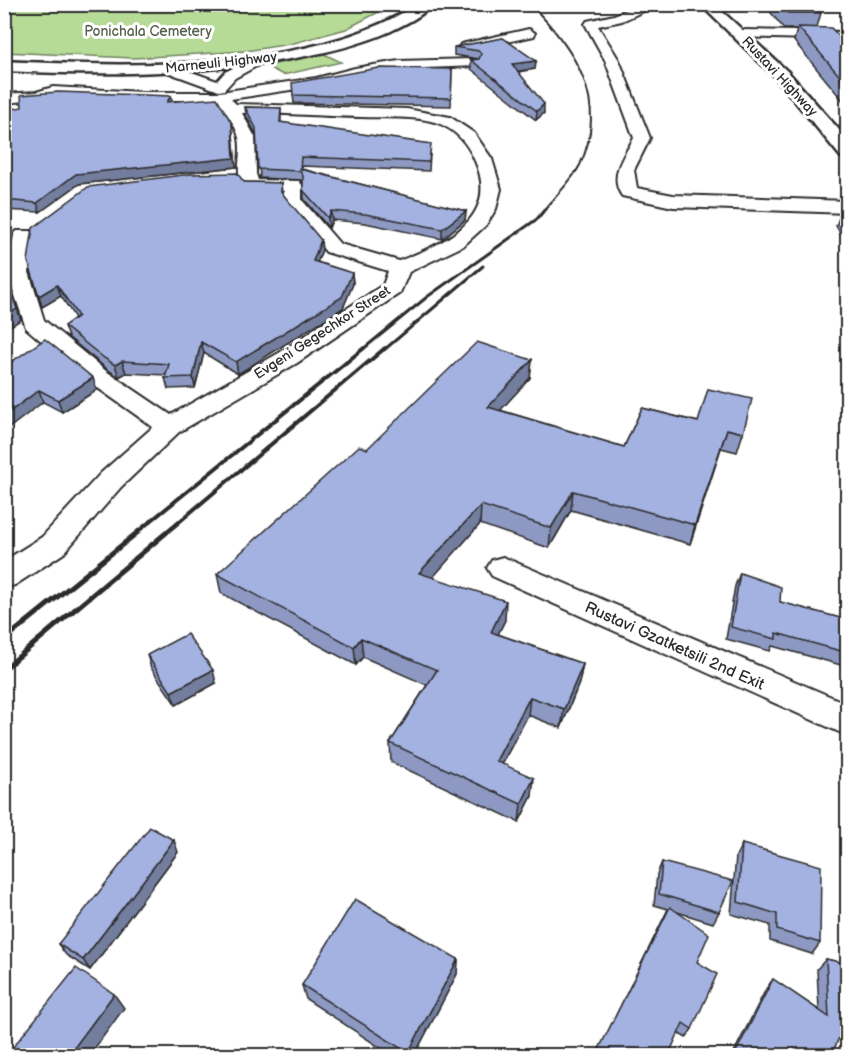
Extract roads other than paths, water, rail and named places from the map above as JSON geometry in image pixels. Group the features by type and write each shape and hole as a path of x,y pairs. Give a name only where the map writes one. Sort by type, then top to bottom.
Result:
{"highway":[{"name":"Marneuli Highway","path":"6,63 130,60 243,53 343,33 391,11 399,4"},
{"name":"Marneuli Highway","path":"6,63 118,70 172,69 257,60 352,41 405,21 428,4"},
{"name":"Rustavi Highway","path":"706,4 742,34 800,95 848,153"}],"street":[{"path":"654,4 618,18 591,24 612,60 642,138 625,170 628,192 673,201 848,207"},
{"path":"449,63 445,51 529,33"},
{"path":"742,34 848,36"},
{"path":"257,60 230,75 224,97 247,137 247,174 251,186 293,185 293,201 333,248 400,268"},
{"path":"6,63 22,81 53,91"},
{"path":"224,97 317,82 355,72 399,65 471,63"},
{"name":"Evgeni Gegechkor Street","path":"172,69 224,97"},
{"name":"Evgeni Gegechkor Street","path":"4,99 37,96 53,91 142,96 224,97 438,118 457,126 480,152 488,170 492,192 484,214 464,235 441,252 400,268 392,288 288,358 170,426 111,480 53,545 4,577"},
{"path":"226,175 247,174"},
{"path":"24,230 18,272 34,323 97,376 170,426"},
{"name":"Rustavi Gzatketsili 2nd Exit","path":"503,568 848,722"}],"railway":[{"path":"530,4 561,39 573,57 583,77 589,98 591,119 588,142 580,165 549,205"},
{"path":"362,350 427,297 537,219 550,203"},
{"path":"384,350 483,266"},
{"path":"136,533 364,348"},
{"path":"166,533 385,348"},
{"path":"4,640 138,532"},
{"path":"4,669 167,532"}],"park label":[{"name":"Ponichala Cemetery","path":"148,31"}]}
